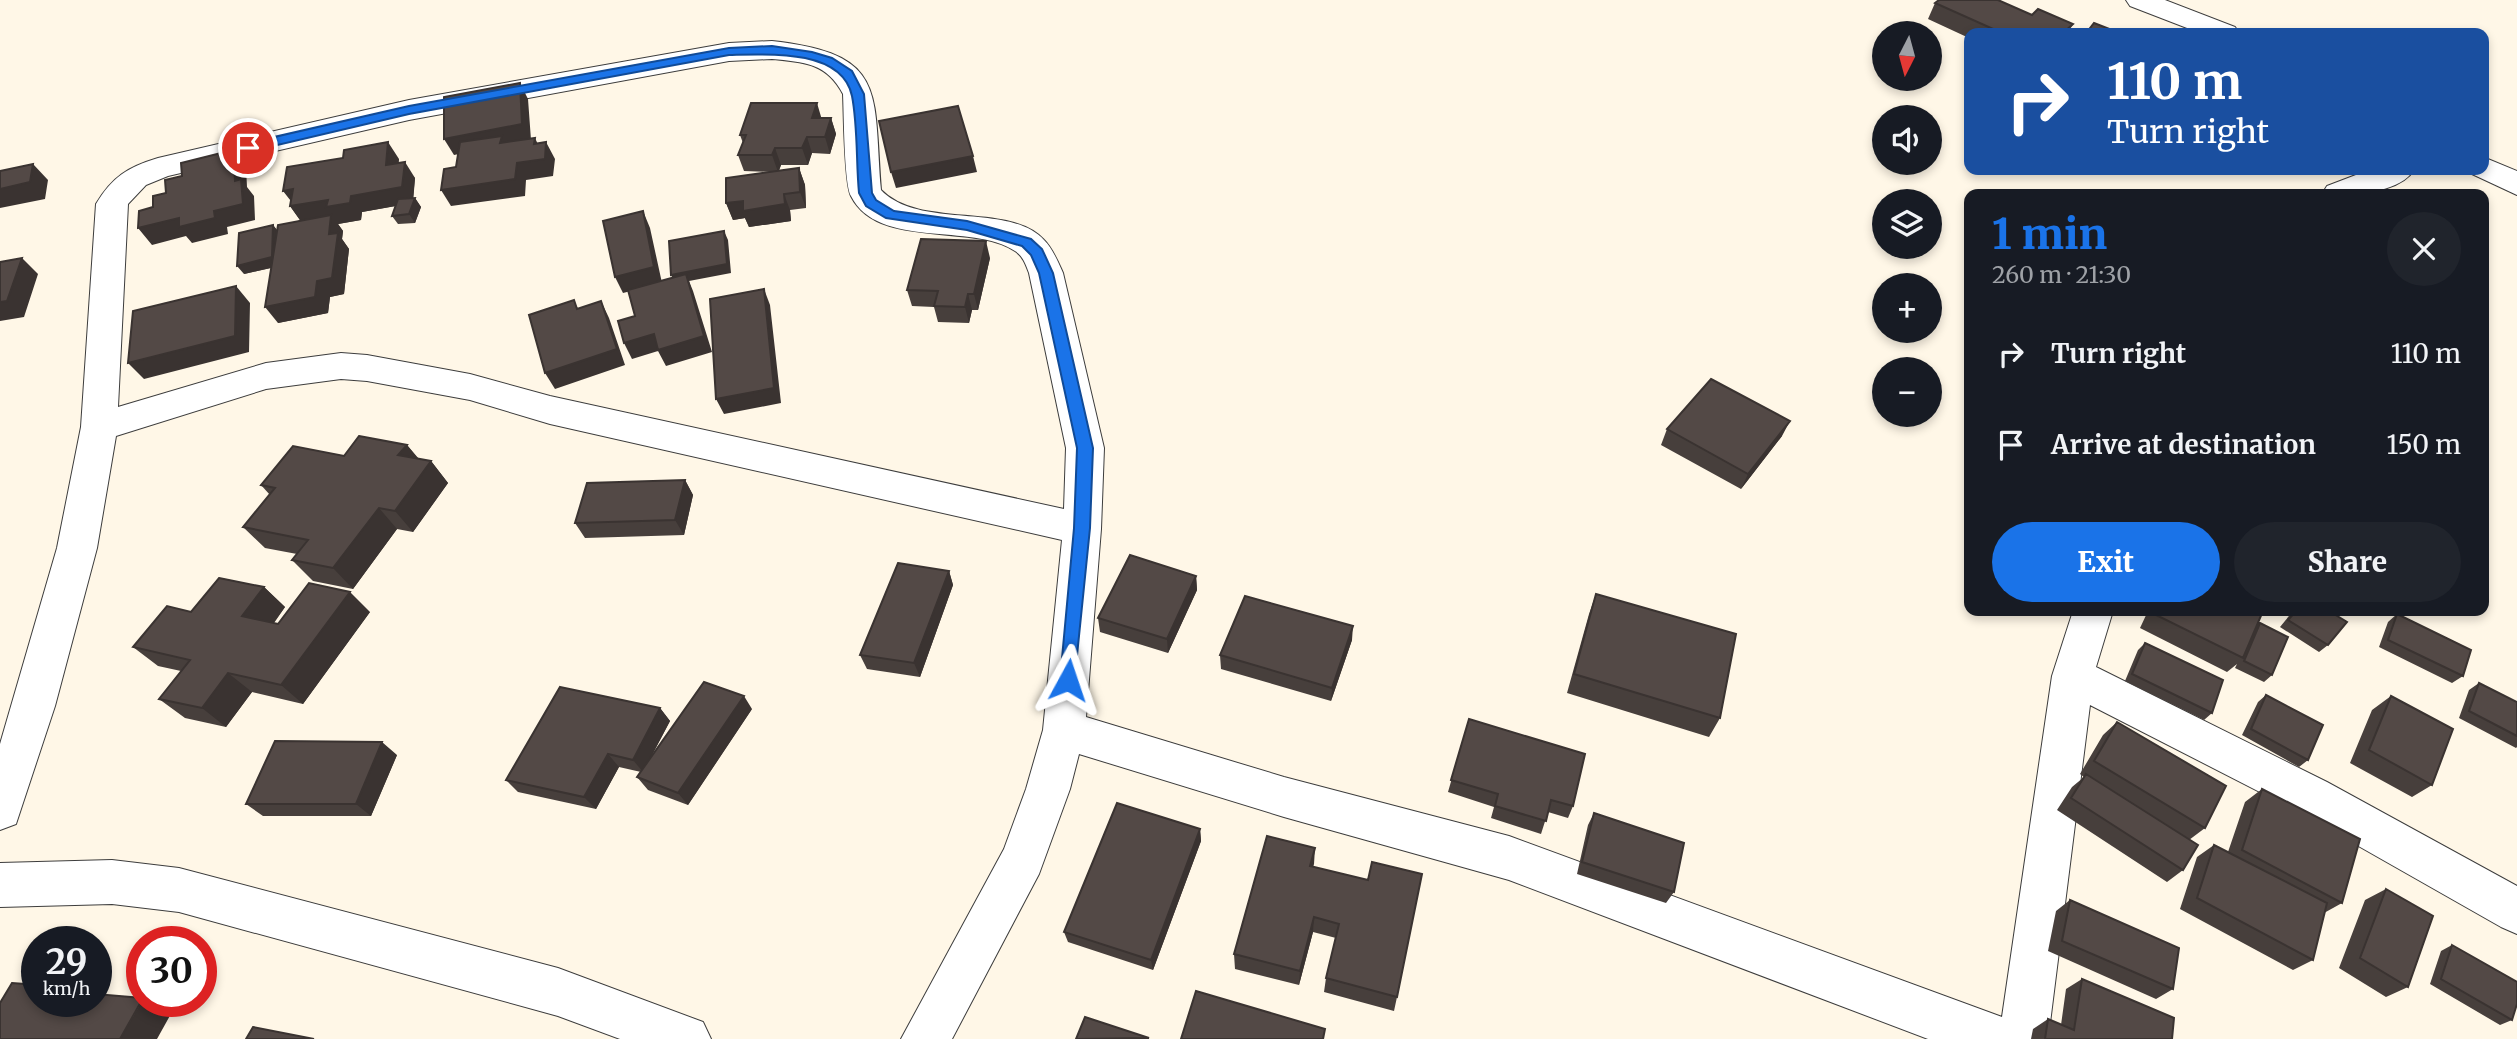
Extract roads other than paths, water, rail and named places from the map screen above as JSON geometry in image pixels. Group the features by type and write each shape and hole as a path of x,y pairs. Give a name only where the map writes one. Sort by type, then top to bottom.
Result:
{"street":[{"path":"2140,0 2212,28"},
{"path":"0,809 34,706 77,548 99,427 112,204 128,181 140,174 409,110 729,52 772,50 808,54 828,61 847,74 858,94 865,193 877,208 891,215 967,226 1013,237 1027,242 1037,253 1046,273 1085,448 1082,528 1064,730 1048,789 1023,859 926,1039"},
{"path":"2489,170 2517,184"},
{"path":"2350,189 2386,175"},
{"path":"99,427 266,376 328,367 367,368 470,387 550,410 1082,528"},
{"path":"2023,1039 2073,676 2091,616"},
{"path":"2073,676 2311,796 2517,911"},
{"path":"1064,730 1284,797 1509,858 1995,1039"},
{"path":"0,885 112,882 179,890 558,992 686,1039"}]}
